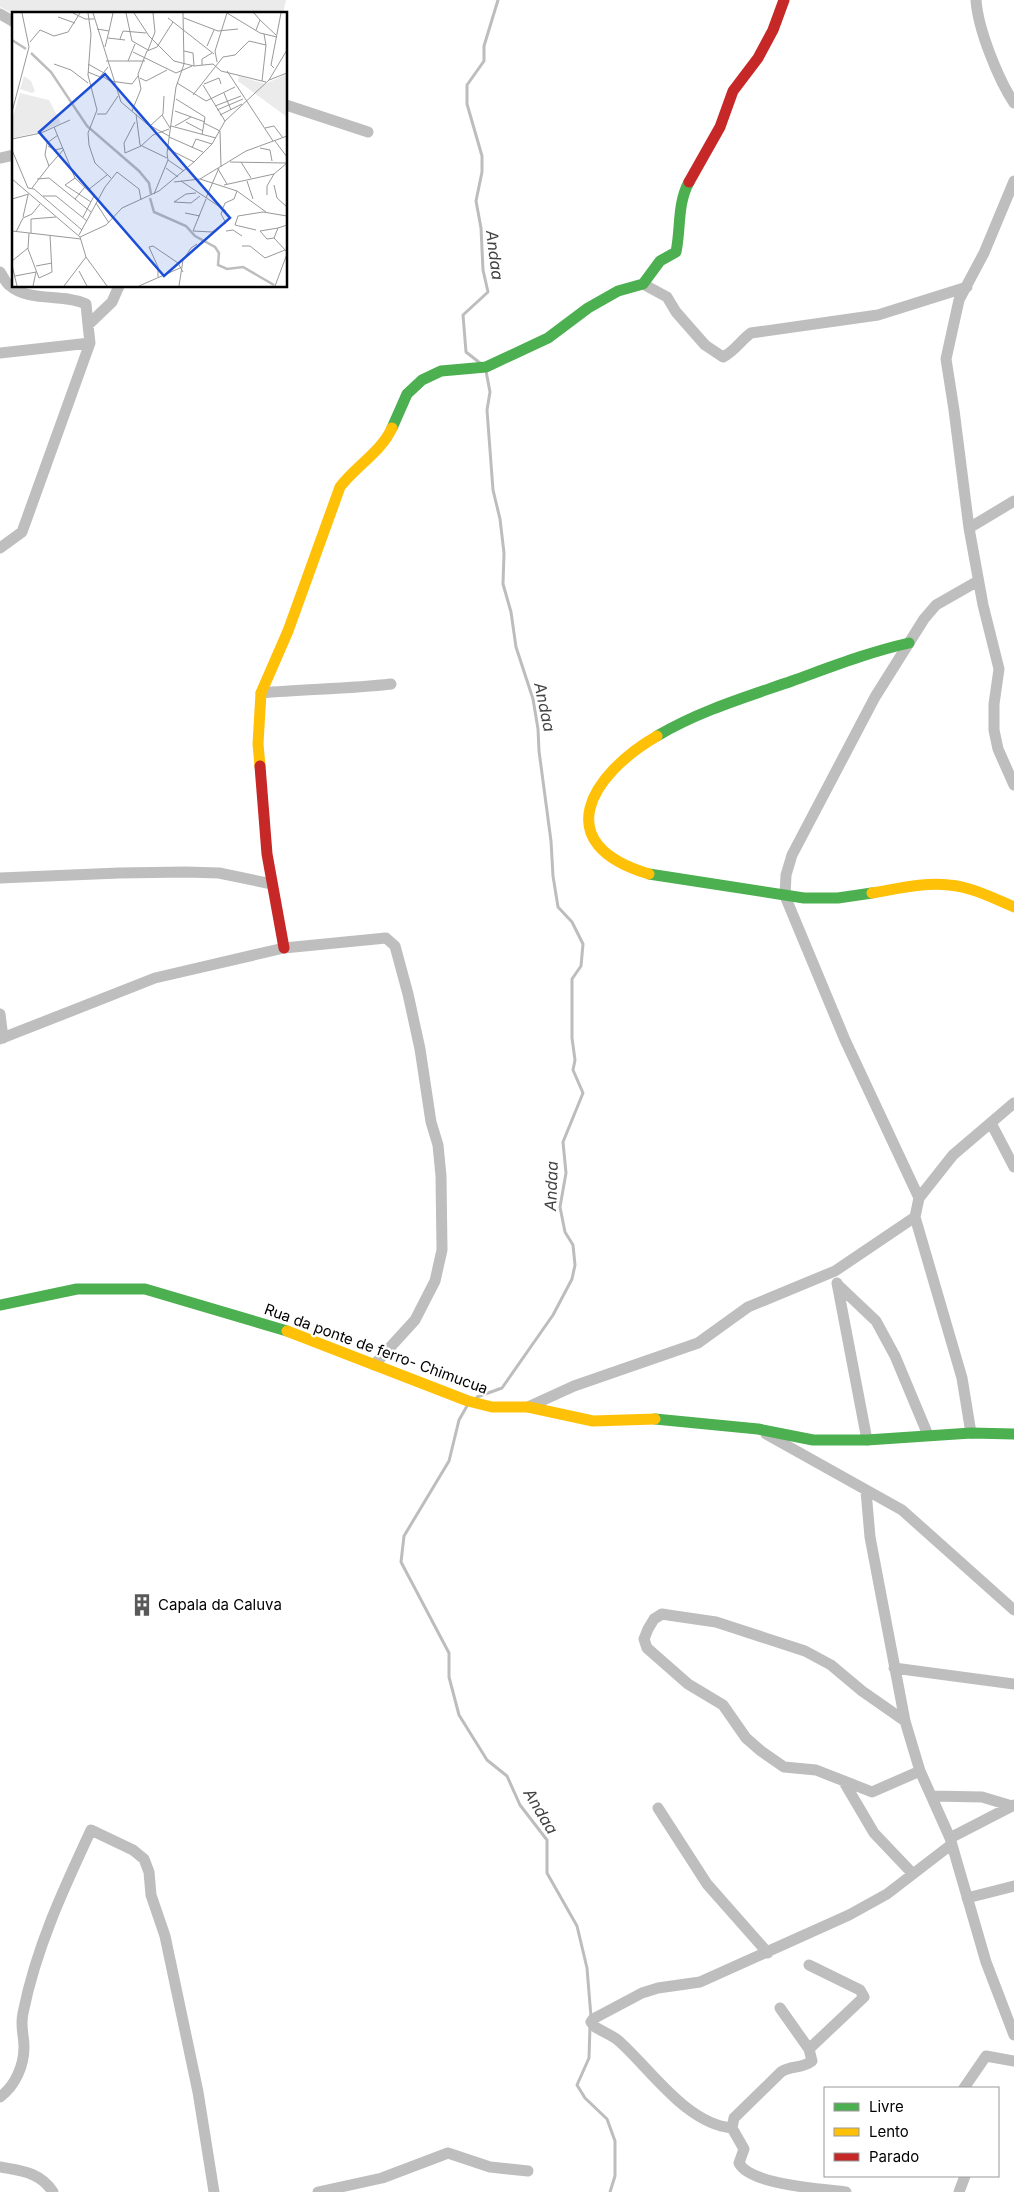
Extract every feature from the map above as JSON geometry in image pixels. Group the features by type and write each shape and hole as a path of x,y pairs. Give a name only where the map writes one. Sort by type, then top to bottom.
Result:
{"street":[{"path":"284,948 267,854 258,744 261,693 288,632 340,487 349,475 369,458 389,434 407,394 422,380 441,371 486,367 548,338 603,299 618,291 643,284 660,261 676,252 680,234 680,204 685,190 720,127 733,92 766,44 784,0"},
{"path":"976,0 993,64 1014,103"},
{"path":"0,14 12,21"},
{"path":"288,106 368,132"},
{"path":"1014,181 984,254 959,300 946,359 978,581 999,669 994,704 994,730 998,748 1014,785"},
{"path":"0,272 8,285 12,287"},
{"path":"643,284 667,297 676,312 705,345 724,357 734,352 741,340 751,333 878,315 967,287"},
{"path":"0,548 22,532 90,343 86,304 76,300 20,291 14,288"},
{"path":"88,325 112,302 119,288"},
{"path":"0,353 90,343"},
{"path":"969,528 1014,501"},
{"path":"919,1198 846,1040 785,896 786,875 792,854 875,697 909,643 936,605 978,581"},
{"path":"909,643 876,650 724,705 653,736 614,767 594,792 587,818 592,840 609,858 622,866 661,877 744,888 785,896 823,899 937,884 966,887 1014,907"},
{"path":"261,693 312,689 341,690 391,684"},
{"path":"0,878 186,872 219,873 272,884"},
{"path":"0,1014 2,1038 154,978 284,948 386,938 395,946 420,1049 431,1122 438,1145 441,1176 442,1250 435,1281 415,1320 374,1364"},
{"path":"971,1433 962,1378 914,1217 919,1198 953,1155 1014,1103"},
{"path":"991,1124 1014,1167"},
{"path":"528,1407 574,1386 698,1343 748,1307 835,1272 914,1217"},
{"path":"835,1272 868,1440"},
{"path":"838,1285 876,1321 895,1356 928,1436"},
{"name":"Rua da ponte de ferro- Chimucua","path":"0,1305 77,1289 145,1289 268,1324 468,1401 492,1407 528,1407 593,1422 670,1419 758,1429 814,1440 868,1440 971,1433 1014,1434"},
{"path":"758,1429 902,1510 1014,1610"},
{"path":"866,1490 870,1537 905,1721 920,1771 951,1841 986,1962 1014,2035"},
{"path":"905,1721 831,1665 805,1651 716,1622 662,1614 654,1619 644,1639 647,1648 688,1684 723,1705 746,1738 761,1751 784,1766 816,1770 872,1792 920,1771"},
{"path":"894,1668 1014,1684"},
{"path":"844,1782 864,1820 913,1874"},
{"path":"932,1796 982,1797 1013,1805"},
{"path":"732,2128 715,2125 678,2101 618,2041 592,2022 604,2012 642,1993 658,1988 700,1982 849,1915 887,1894 951,1841 1013,1805"},
{"path":"658,1808 707,1884 768,1953"},
{"path":"0,2097 12,2085 18,2073 24,2046 21,2032 22,2014 40,1947 56,1904 91,1830 133,1850 144,1859 149,1872 151,1894 165,1936 196,2083 214,2192"},
{"path":"967,1898 1014,1886"},
{"path":"809,1966 860,1990 864,1997 809,2049"},
{"path":"780,2008 809,2049 812,2061 800,2067 787,2067 780,2072 734,2118 732,2128 744,2149 739,2163 748,2172 776,2183 846,2192"},
{"path":"965,2087 986,2056 1014,2061"},
{"path":"318,2192 382,2178 448,2152 490,2167 528,2171"},
{"path":"0,2167 26,2171 39,2177 53,2192"},
{"path":"959,2192 965,2177"}],"shaded area":[{"path":"0,0 286,0 283,12 12,13 0,7"}],"waterway":[{"name":"Andaa","path":"480,363 466,352 463,315 488,292 483,270 481,228 476,201 482,172 482,156 467,104 467,85 484,61 484,46 498,0"},
{"name":"Andaa","path":"477,1397 502,1388 553,1315 572,1279 575,1265 573,1245 565,1232 560,1207 566,1173 563,1142 583,1093 573,1070 575,1060 572,1038 572,979 581,966 583,944 572,922 558,907 533,699 516,647 511,612 503,584 504,553 500,519 493,490 487,410 490,392 486,371"},
{"name":"Andaa","path":"467,1406 459,1420 449,1461 404,1536 401,1562 449,1653 449,1677 459,1715 487,1760 507,1776 520,1805 547,1840 547,1873 577,1926 587,1968 591,2017"},
{"name":"Andaa","path":"590,2026 589,2058 577,2085 585,2098 607,2119 615,2141 615,2176 610,2192"}],"traffic: fast":[{"path":"392,428 407,394 422,380 441,371 486,367 548,338 588,308 618,291 643,284 660,261 676,252 681,207 689,182"},
{"path":"657,736 689,719 723,705 850,660 909,643"},
{"path":"649,874 804,898 838,898 872,893"},
{"path":"0,1305 77,1289 145,1289 287,1331"},
{"path":"655,1419 758,1429 813,1440 867,1440 971,1433 1014,1434"}],"traffic: slow":[{"path":"260,766 258,744 261,693 288,631 340,487 375,452 392,428"},
{"path":"649,874 618,861 598,845 589,827 590,808 598,789 613,770 633,752 657,736"},
{"path":"872,893 920,885 940,884 974,890 1014,907"},
{"path":"287,1331 468,1401 492,1407 528,1407 593,1421 655,1419"}],"traffic: jam":[{"path":"689,182 720,127 733,91 758,58 773,30 784,0"},
{"path":"260,766 267,854 284,948"}],"place":[{"name":"Capala da Caluva","path":"142,1605"}]}
